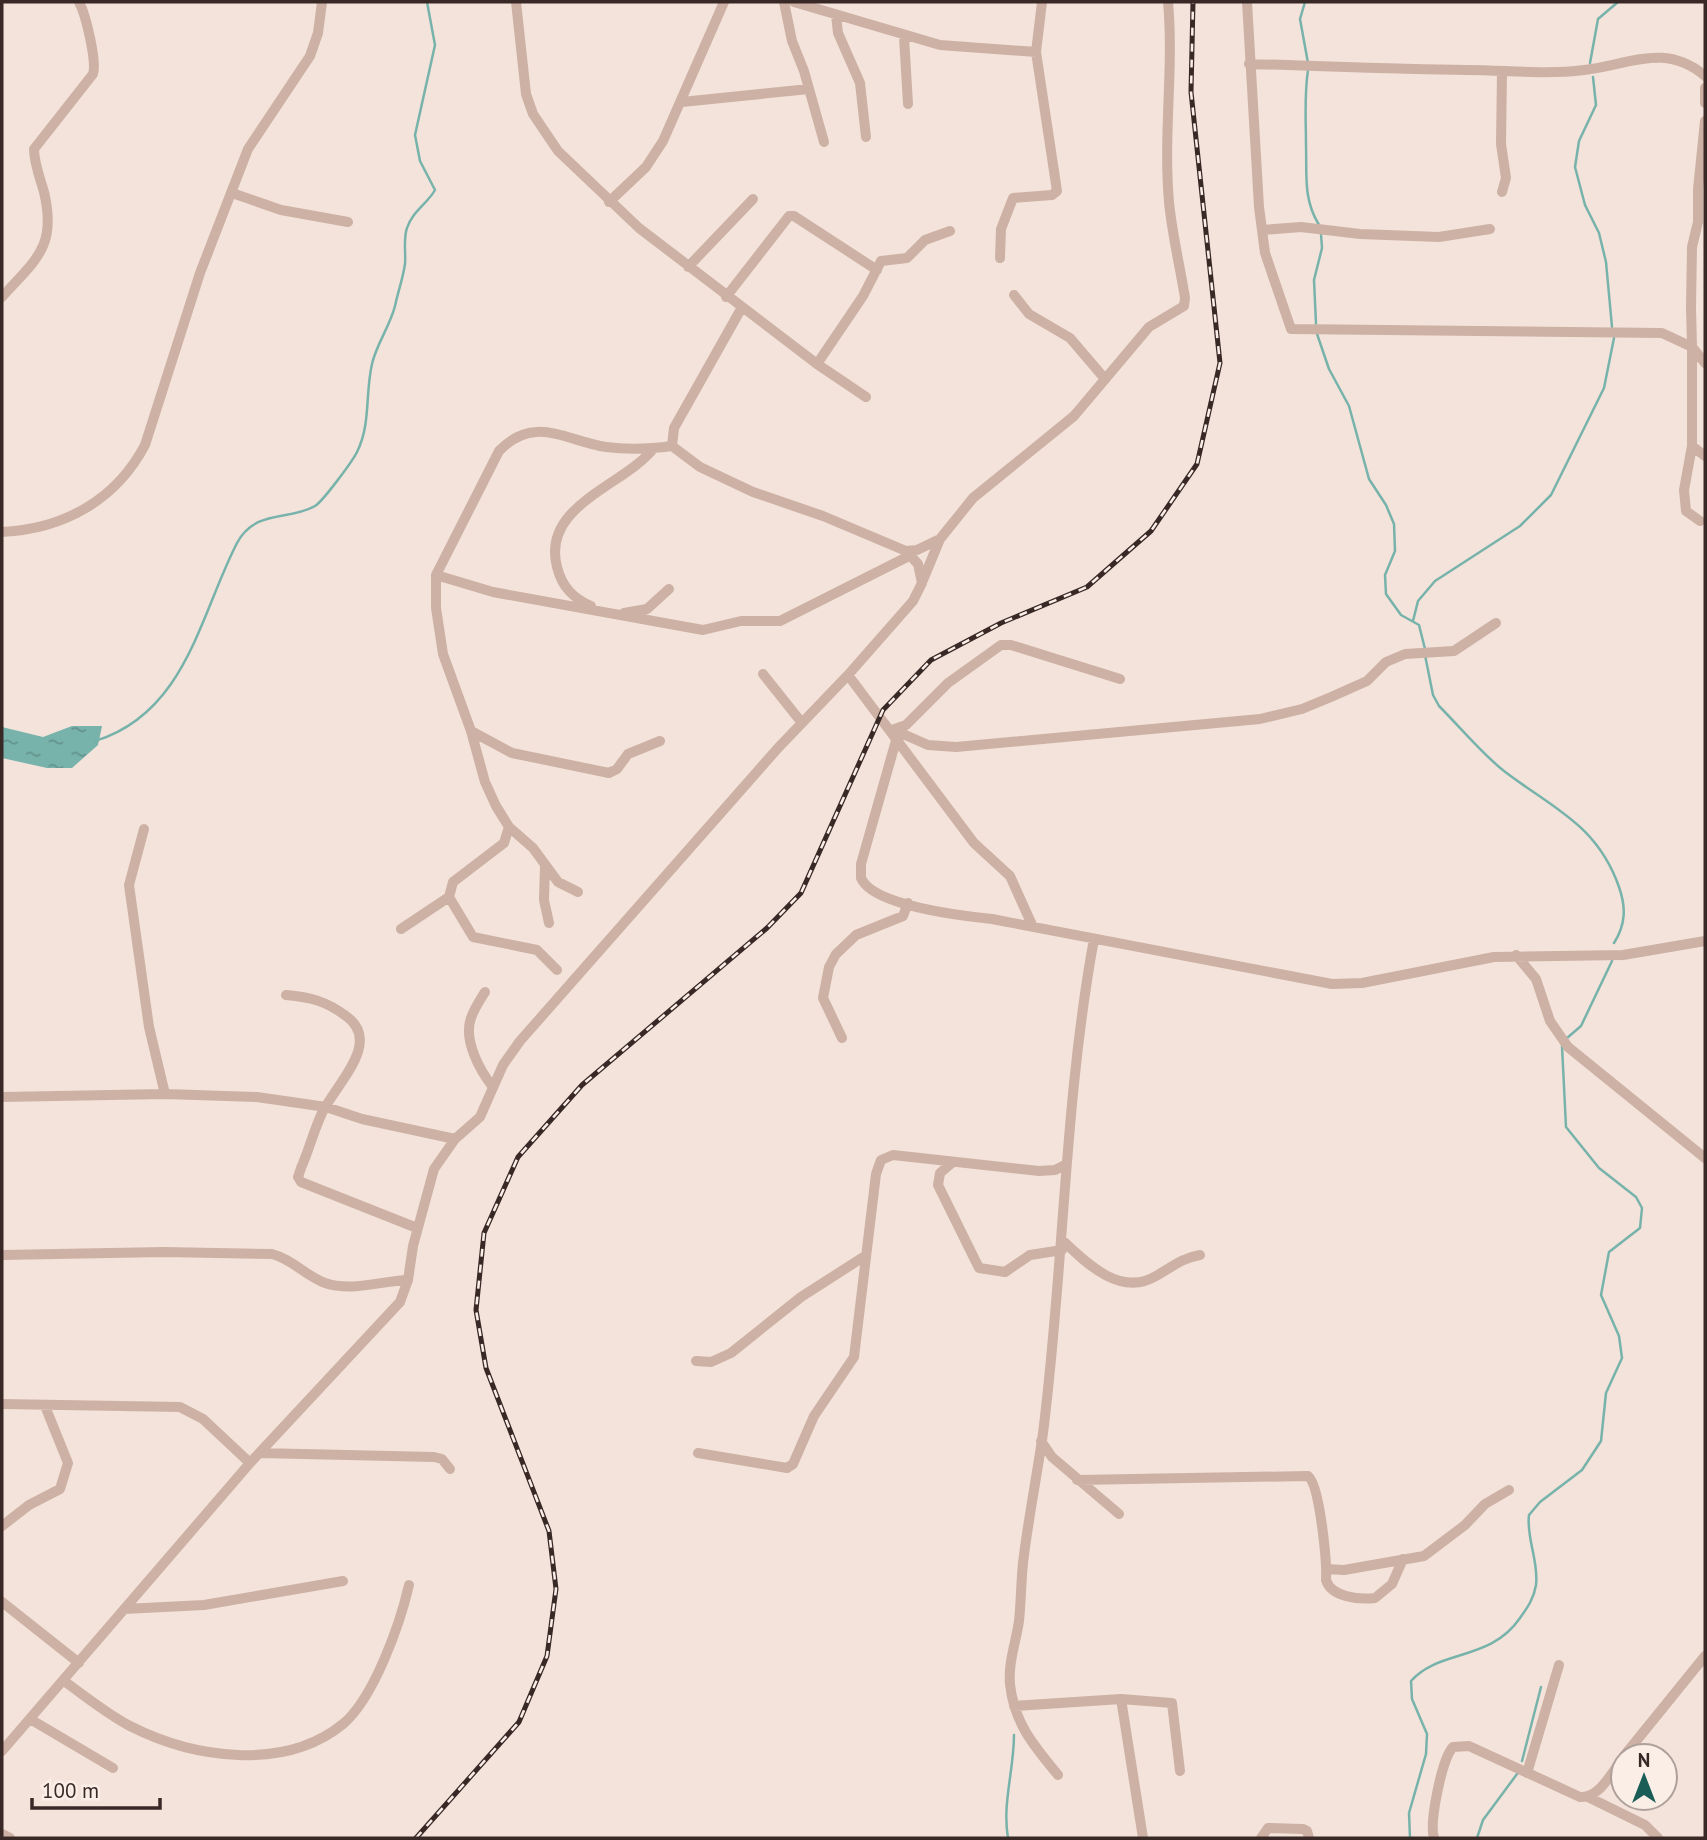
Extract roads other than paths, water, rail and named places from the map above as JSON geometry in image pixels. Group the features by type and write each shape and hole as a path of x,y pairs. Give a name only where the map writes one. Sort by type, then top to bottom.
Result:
{"street":[{"path":"2,298 34,261 49,233 50,216 34,149 93,74 96,65 79,2"},
{"path":"2,532 44,526 70,517 99,501 132,471 145,445 200,273 232,193 256,135 310,55 318,33 322,2"},
{"path":"516,2 521,69 533,114 558,151 609,202 688,267 741,309 866,397"},
{"path":"609,202 646,167 663,141 724,2"},
{"path":"784,2 792,41 824,142"},
{"path":"794,2 940,46 1036,52"},
{"path":"1000,258 1001,229 1013,198 1052,195 1056,191 1036,52 1042,2"},
{"path":"2,1751 250,1463 400,1302 408,1280 417,1228 433,1169 455,1139 480,1117 493,1087 520,1041 913,601 940,539 973,498 1074,416 1149,327 1177,313 1185,298 1169,201 1167,99 1172,46 1168,2"},
{"path":"1248,2 1249,64 1262,230 1265,253 1286,322 1298,331 1662,333 1692,347 1705,363"},
{"path":"836,15 838,33 860,83 866,137"},
{"path":"904,37 908,104"},
{"path":"1249,64 1348,69 1586,70 1651,58 1688,62 1705,76"},
{"path":"1502,71 1501,144 1506,178 1502,192"},
{"path":"1705,88 1705,103"},
{"path":"682,102 809,89"},
{"path":"1700,521 1691,517 1684,505 1692,446 1692,247 1698,222 1698,189 1705,121"},
{"path":"232,193 281,210 348,222"},
{"path":"688,267 753,199"},
{"path":"726,297 789,216 794,216 877,270"},
{"path":"1262,230 1301,227 1360,234 1439,237 1490,229"},
{"path":"817,364 863,296 881,261 907,258 925,240 950,231"},
{"path":"1014,295 1029,314 1070,338 1105,379"},
{"path":"672,446 674,428 741,309"},
{"path":"579,892 558,882 533,848 509,827 485,782 471,731 443,654 436,608 436,575 499,452 516,437 546,430 603,446 638,450 672,446 700,467 753,492 823,516 908,553 918,564 922,583"},
{"path":"1692,446 1705,456"},
{"path":"654,448 639,463 572,513 561,525 555,543 556,564 568,591 577,600 608,612 647,609 669,589"},
{"path":"436,575 493,592 703,630 741,621 780,621 908,553 940,539"},
{"path":"894,732 928,745 956,747 1260,719 1303,709 1367,681 1386,662 1405,654 1454,651 1496,623"},
{"path":"1120,680 1011,645 1001,645 948,682 906,724 894,732 861,864 861,878 873,893 945,914 1033,927 1332,984 1362,983 1442,965 1516,955 1623,955 1705,941"},
{"path":"763,674 802,723"},
{"path":"848,676 894,732 974,843 1010,876 1033,927"},
{"path":"471,731 512,753 609,773 617,769 628,754 660,741"},
{"path":"401,929 449,897 453,882 504,843 509,827"},
{"path":"144,829 129,885 149,1027 165,1094"},
{"path":"545,865 544,900 549,923"},
{"path":"449,897 473,937 537,950 557,970"},
{"path":"842,1038 823,998 828,967 846,943 867,929 904,916 908,903"},
{"path":"1058,1775 1026,1737 1014,1706 1010,1665 1019,1623 1023,1563 1041,1441 1062,1245 1065,1165 1081,1010 1094,939"},
{"path":"1516,955 1536,979 1550,1021 1569,1047 1705,1158"},
{"path":"485,992 470,1025 478,1067 493,1087"},
{"path":"286,995 320,1000 359,1027 358,1053 326,1107 298,1177 301,1182 417,1228"},
{"path":"2,1097 165,1094 257,1097 326,1107 362,1119 455,1139"},
{"path":"698,1453 787,1468 793,1464 821,1404 850,1367 854,1357 865,1256 881,1160 893,1155 1039,1171 1055,1170 1065,1165"},
{"path":"953,1161 940,1173 938,1185 979,1268 1005,1272 1030,1255 1062,1245"},
{"path":"1062,1245 1112,1278 1128,1284 1146,1281 1186,1257 1200,1255"},
{"path":"2,1255 164,1252 272,1254 283,1257 324,1282 338,1286 354,1287 408,1280"},
{"path":"696,1360 711,1362 731,1353 801,1297 865,1256"},
{"path":"2,1404 180,1407 203,1419 250,1463"},
{"path":"2,1526 29,1504 57,1492 66,1472 66,1455 45,1406"},
{"path":"1041,1441 1052,1457 1119,1514"},
{"path":"259,1453 434,1457 442,1460 450,1469"},
{"path":"1077,1480 1308,1476 1312,1479 1318,1502 1327,1569 1326,1580 1333,1590 1370,1599 1381,1595 1392,1584 1404,1559"},
{"path":"1327,1569 1344,1570 1432,1551 1465,1525 1485,1503 1509,1490"},
{"path":"124,1609 204,1605 343,1581"},
{"path":"64,1681 128,1725 150,1735 214,1753 275,1753 305,1744 345,1722 359,1705 401,1620 409,1585"},
{"path":"2,1602 79,1663"},
{"path":"1636,1742 1705,1656"},
{"path":"1527,1773 1559,1665"},
{"path":"1014,1706 1121,1699 1172,1703 1180,1771"},
{"path":"1121,1699 1143,1838"},
{"path":"30,1719 113,1768"},
{"path":"1434,1838 1433,1820 1446,1757 1453,1747 1469,1746 1588,1797 1645,1825 1658,1838"},
{"path":"1588,1797 1595,1794 1609,1776"},
{"path":"1261,1838 1268,1828 1303,1829 1307,1831 1309,1838"},
{"path":"2,1834 10,1838"}],"water":[{"path":"72,726 102,726 98,745 72,768 47,768 2,758 2,727 43,737"}],"waterway":[{"path":"95,741 126,727 150,708 170,685 200,630 224,571 244,532 263,520 305,511 315,506 357,452 366,420 372,364 393,313 403,274 407,228 412,217 435,190 420,161 415,135 435,45 427,2"},
{"path":"1305,2 1300,19 1308,63"},
{"path":"1590,63 1598,19 1618,2"},
{"path":"1308,70 1307,187 1310,206 1319,225"},
{"path":"1593,77 1596,105 1579,141 1575,167 1585,205 1599,233 1606,262 1612,327"},
{"path":"1316,324 1314,280 1322,248 1321,234"},
{"path":"1316,331 1329,369 1349,406 1369,479 1386,505 1394,524 1395,551 1385,575 1386,594 1401,615 1419,625 1425,649"},
{"path":"1413,621 1418,601 1435,581 1520,526 1551,495 1604,388 1614,338"},
{"path":"1425,655 1433,695 1439,706 1495,764 1586,832 1610,865 1619,887 1624,915 1614,943"},
{"path":"1567,1038 1581,1026 1612,961"},
{"path":"1410,1838 1409,1813 1426,1754 1427,1734 1412,1699 1411,1681 1436,1664 1494,1642 1508,1632 1526,1610 1536,1585 1529,1515 1540,1502 1582,1470 1601,1441 1606,1393 1622,1358 1619,1336 1601,1295 1609,1252 1640,1228 1642,1208 1636,1197 1599,1168 1566,1127 1562,1046"},
{"path":"1522,1761 1541,1687"},
{"path":"1008,1838 1006,1812 1014,1735"},
{"path":"1477,1838 1483,1820 1517,1774"}],"railway":[{"path":"416,1838 519,1722 547,1656 556,1589 549,1531 486,1368 476,1310 484,1233 518,1157 582,1085 767,928 801,893 883,710 931,660 1001,623 1087,587 1151,531 1197,464 1220,363 1191,92 1193,2"}]}
